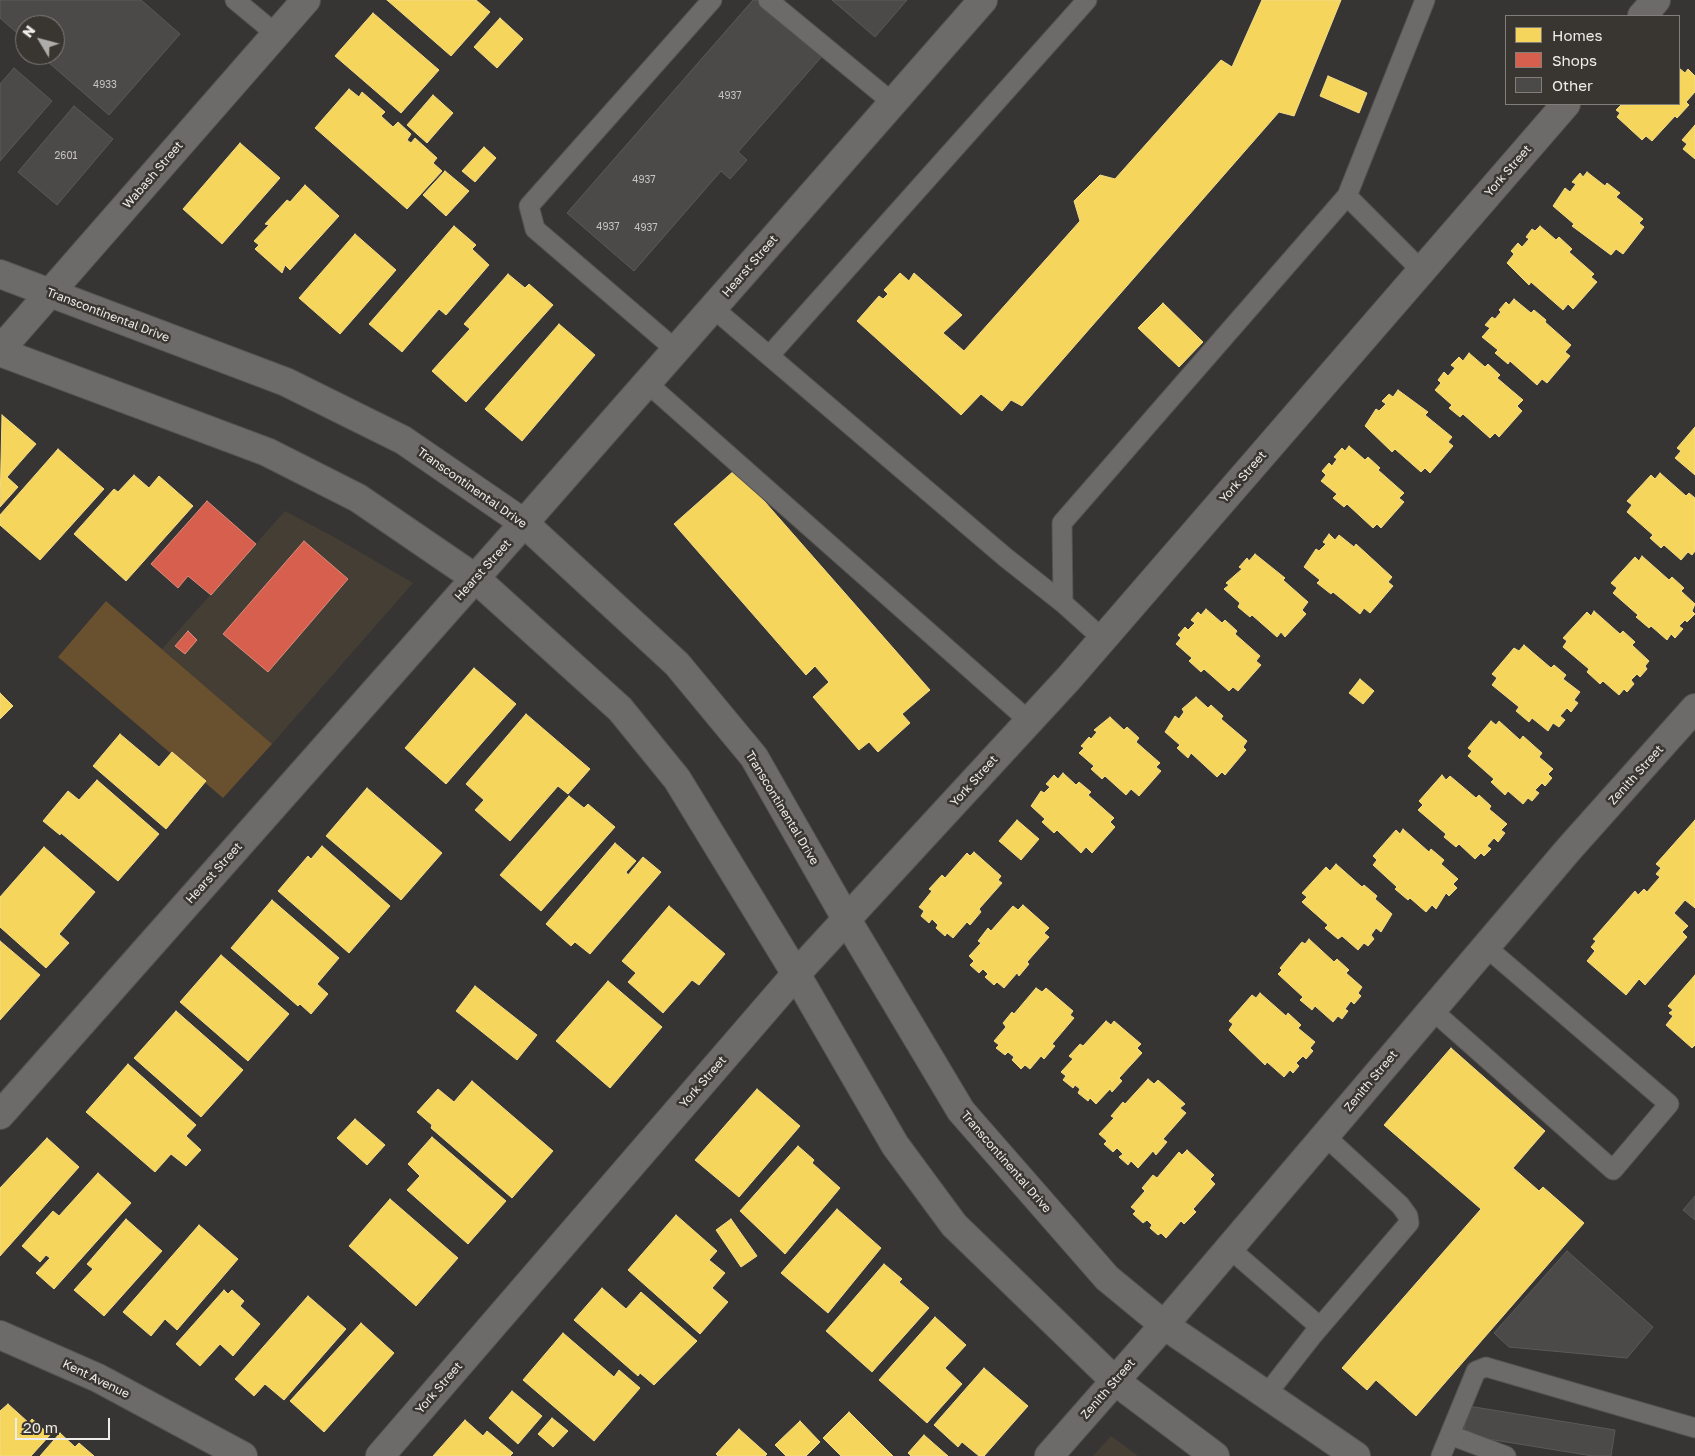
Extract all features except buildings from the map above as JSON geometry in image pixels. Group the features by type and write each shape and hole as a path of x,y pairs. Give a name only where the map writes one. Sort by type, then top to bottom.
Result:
{"street":[{"name":"Wabash Street","path":"0,351 306,0"},
{"name":"Hearst Street","path":"0,1114 476,578 982,0"},
{"path":"1643,15 1656,0"},
{"name":"York Street","path":"380,1456 796,974 1103,639 1565,105"},
{"name":"Transcontinental Drive","path":"0,274 286,382 403,440 524,523 677,664 754,757 847,920 961,1111 1107,1278 1164,1326 1356,1456"},
{"path":"0,351 267,452 358,498 476,578 620,709 678,779 796,974 895,1145 954,1225 1115,1381 1215,1456"},
{"name":"Zenith Street","path":"1051,1455 1164,1326 1569,849 1695,708"},
{"name":"Kent Avenue","path":"0,1335 98,1378 243,1456"}],"lane":[{"path":"235,0 276,34"},
{"path":"676,350 535,229 529,206 712,0"},
{"path":"768,0 893,103"},
{"path":"769,356 1087,0"},
{"path":"1063,603 1062,523 1347,196 1425,0"},
{"path":"1347,196 1422,271"},
{"path":"713,308 1005,557 1063,603 1103,639"},
{"path":"647,383 1029,721"},
{"path":"1432,1010 1613,1170 1669,1104 1486,947"},
{"path":"1266,1396 1320,1327 1409,1223 1408,1216 1400,1204 1325,1136"},
{"path":"1229,1248 1320,1327"},
{"path":"1441,1456 1476,1371 1486,1367 1695,1428"},
{"path":"1450,1435 1506,1456"}],"shaded area":[{"path":"285,511 413,583 272,744 162,649"},
{"path":"106,601 272,744 223,798 58,657"},
{"path":"1111,1436 1138,1456 1093,1456"}]}
